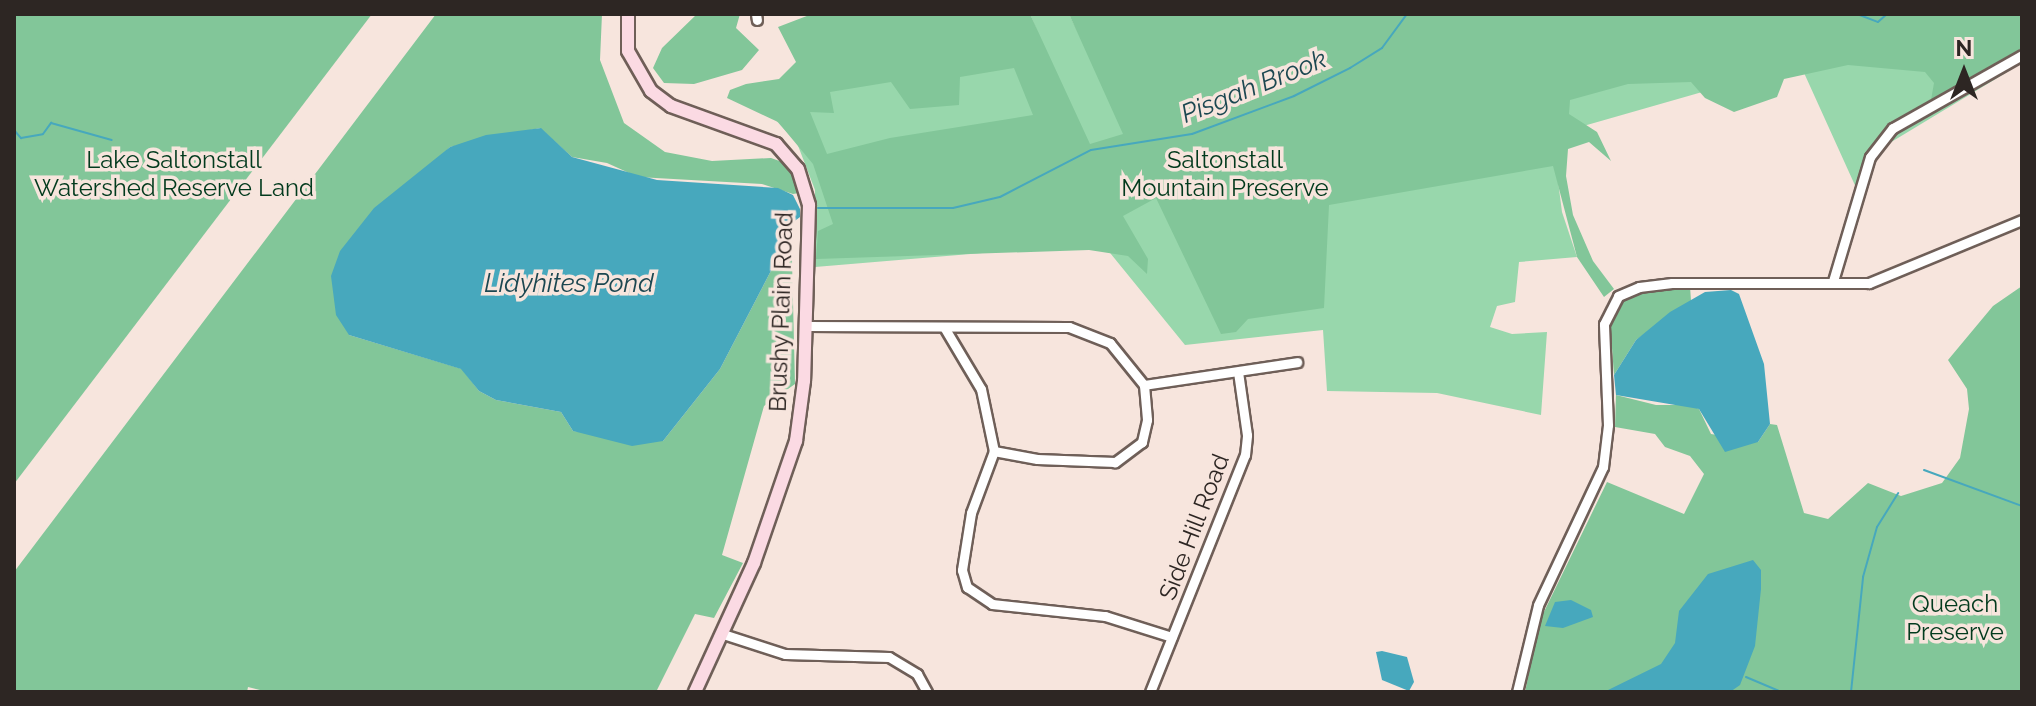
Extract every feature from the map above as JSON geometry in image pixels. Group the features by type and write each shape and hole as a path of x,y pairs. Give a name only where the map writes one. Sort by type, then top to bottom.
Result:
{"main road":[{"name":"Brushy Plain Road","path":"628,14 628,51 651,91 681,110 764,137 798,169 809,205 806,326 795,444 723,634 695,692"}],"street":[{"path":"1833,281 1870,157 1893,128 2022,55"},
{"path":"1517,692 1538,605 1603,467 1608,425 1604,324 1612,303 1627,290 1672,283 1833,281 1850,284 1891,276 2022,220"},
{"path":"806,326 1069,327 1094,332 1124,358 1144,385 1147,420 1142,442 1115,462 1037,459 994,451"},
{"path":"944,327 981,389 994,451 971,513 962,570 967,587 992,604 1105,616 1172,637"},
{"path":"1144,385 1297,362"},
{"name":"Side Hill Road","path":"1150,692 1245,455 1247,435 1238,372"},
{"path":"723,634 785,654 889,657 917,674 927,692"}],"green space":[{"path":"14,14 372,14 14,484"},
{"name":"Lake Saltonstall Watershed Reserve Land","path":"436,14 602,14 600,60 624,123 665,152 712,161 771,158 785,163 794,178 799,193 793,194 762,184 638,177 607,163 572,157 540,128 450,147 419,176 349,335 462,369 479,391 496,400 561,412 573,431 663,441 720,369 775,263 792,260 795,384 764,406 722,555 743,563 714,618 695,614 656,692 268,692 248,687 247,692 14,692 14,572"},
{"path":"697,14 740,14 736,28 759,50 742,70 694,84 664,83 653,68 662,48"},
{"name":"Saltonstall Mountain Preserve","path":"812,14 1030,14 1090,144 1123,134 1069,14 2022,14 2022,48 1931,100 1934,83 1925,72 1848,65 1784,79 1777,97 1734,112 1705,98 1691,82 1628,84 1570,100 1569,114 1597,132 1611,161 1589,142 1568,149 1566,176 1573,215 1593,261 1614,289 1604,297 1577,257 1553,166 1329,205 1324,308 1248,319 1236,332 1221,334 1156,198 1123,216 1148,259 1147,274 1128,256 1089,250 816,259 818,231 833,224 813,164 778,122 727,98 730,90 746,84 779,79 796,62 778,27","holes":["1014,68 1033,115 890,138 827,154 810,112 834,113 830,92 891,82 910,109 959,105 960,77"]},
{"name":"Saltonstall Mountain Preserve","path":"1030,14 1069,14 1086,49 1313,14 2022,14 2022,63 1888,144 1874,163 1863,203 1800,64 1552,135 1562,212 1577,257 1519,262 1515,302 1497,306 1490,327 1512,334 1547,332 1541,415 1437,393 1327,391 1323,330 1185,345 1102,243 815,267 815,190 797,143 745,87 1047,54"},
{"path":"1690,286 1691,301 1636,340 1614,375 1610,321 1620,302 1631,293"},
{"name":"Queach Preserve","path":"2022,286 2022,692 1525,692 1540,620 1607,482 1684,514 1704,474 1690,456 1665,447 1655,434 1615,427 1616,395 1656,405 1690,405 1699,409 1711,434 1758,442 1770,424 1777,425 1804,513 1828,519 1868,483 1901,496 1942,483 1960,458 1969,409 1967,389 1948,360 1993,306"}],"water":[{"name":"Lidyhites Pond","path":"541,128 572,157 657,180 778,188 793,195 800,209 800,217 780,232 775,263 720,369 663,441 632,446 573,431 561,412 496,400 479,391 461,369 349,335 336,315 331,276 340,251 374,208 450,147 486,135"},
{"path":"1731,290 1739,294 1764,364 1770,424 1758,442 1725,452 1699,409 1616,395 1614,375 1636,340 1670,312 1705,292"},
{"path":"1753,560 1761,570 1761,589 1755,646 1740,685 1730,692 1604,692 1661,664 1675,643 1679,611 1708,574"},
{"path":"1571,600 1591,610 1593,617 1563,628 1545,626 1555,602"},
{"path":"1376,652 1407,657 1414,682 1409,691 1382,680"}],"waterway":[{"name":"Pisgah Brook","path":"818,208 953,208 1000,197 1091,150 1192,134 1294,96 1350,68 1382,48 1407,14"},
{"name":"Pisgah Brook","path":"1857,14 1878,22 1887,14"},
{"path":"14,130 21,138 43,134 51,123 112,140"},
{"path":"1924,470 2022,506"},
{"path":"1851,692 1863,577 1877,527 1898,493"},
{"path":"1746,677 1781,692"}]}
